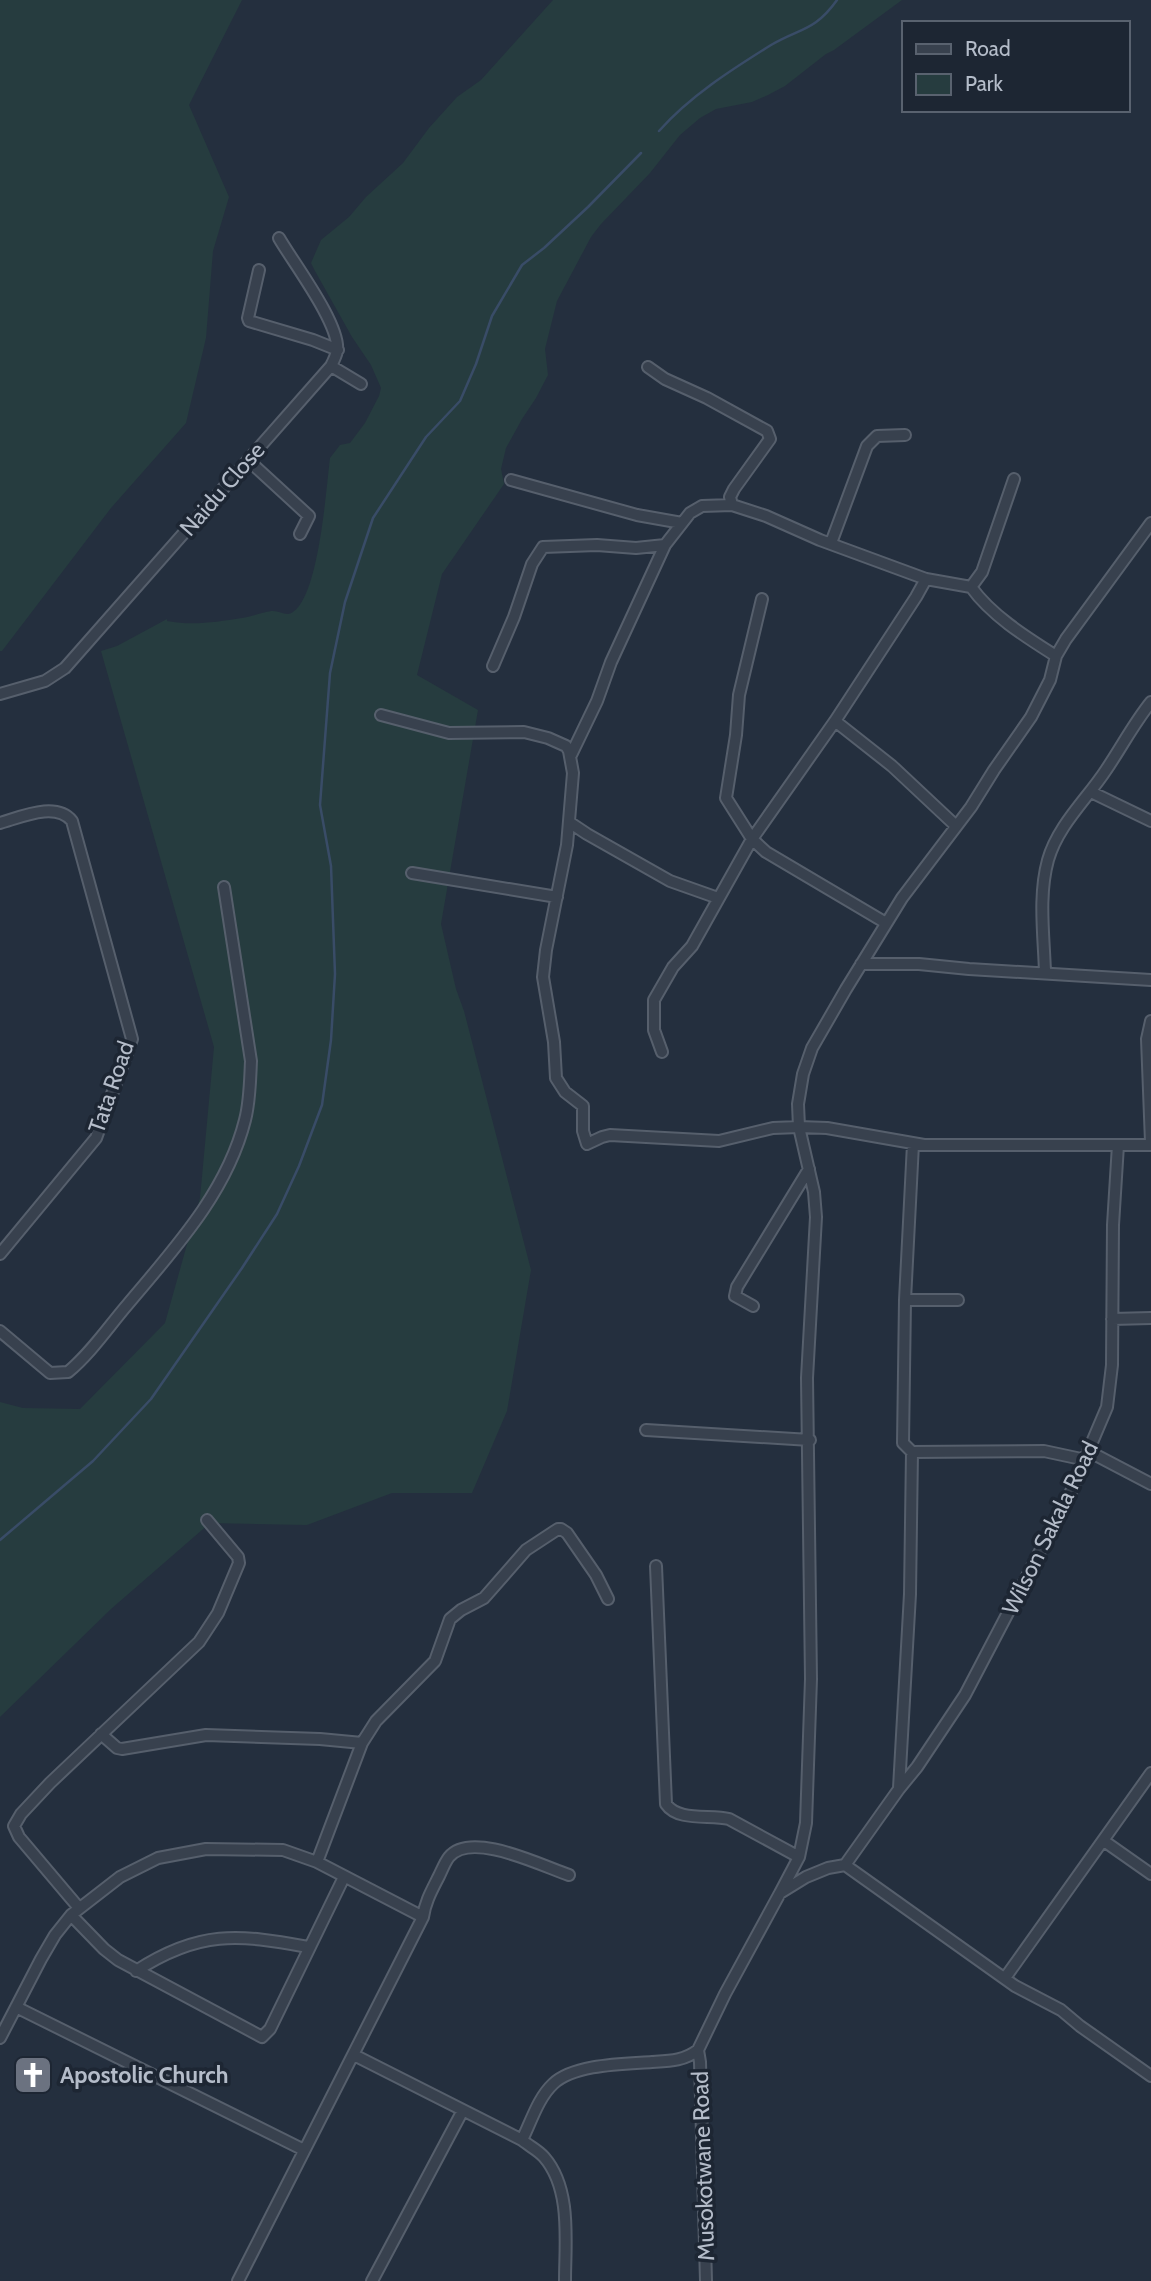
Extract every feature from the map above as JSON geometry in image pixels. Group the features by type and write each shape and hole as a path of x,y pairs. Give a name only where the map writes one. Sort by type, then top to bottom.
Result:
{"street":[{"path":"279,238 323,309 338,349"},
{"path":"258,270 249,321 338,349"},
{"name":"Naidu Close","path":"0,694 45,681 65,668 331,366 338,349"},
{"path":"331,366 361,384"},
{"path":"648,367 665,379 707,398 767,431 770,439 734,489 730,497 732,505"},
{"path":"831,543 867,446 877,436 905,435"},
{"path":"248,460 309,516 299,534"},
{"path":"971,587 982,572 1014,478"},
{"path":"511,480 637,515 682,523"},
{"path":"571,755 665,545 690,513 702,506 732,505 926,579 971,587 1020,633 1056,656"},
{"path":"522,2140 544,2095 561,2078 611,2065 679,2060 690,2057 698,2050 799,1857 806,1823 811,1679 810,1440 807,1378 816,1217 814,1192 799,1127 799,1094 805,1067 813,1048 886,923 971,807 1031,717 1050,680 1056,656 1151,523"},
{"path":"493,666 514,617 532,564 543,547 597,545 636,548 665,545"},
{"path":"662,1052 654,1030 654,1000 674,967 692,946 752,839 835,721 926,579"},
{"path":"762,599 739,695 726,798 752,839 766,852 886,923"},
{"path":"1045,973 1043,892 1048,860 1061,831 1091,792 1151,702"},
{"path":"381,715 449,733 524,732 566,746 571,755 573,773 569,822 543,977 554,1042 556,1078 565,1093 583,1106 583,1131 587,1144 610,1135 719,1141 773,1128 799,1127 827,1128 913,1144 1151,1144 1147,1039 1151,1021"},
{"path":"835,721 891,766 956,825"},
{"path":"1091,792 1151,821"},
{"name":"Tata Road","path":"0,824 32,814 59,811 66,814 74,826 132,1039 96,1138 0,1254"},
{"path":"569,822 670,881 718,898"},
{"path":"412,873 557,897"},
{"path":"0,1331 50,1373 68,1372 195,1223 216,1191 234,1154 245,1119 251,1061 224,887"},
{"path":"861,964 919,964 1151,980"},
{"path":"913,1144 905,1300 903,1443 912,1452 1044,1451 1087,1455 1151,1484"},
{"name":"Wilson Sakala Road","path":"845,1865 917,1767 965,1695 1051,1532 1107,1407 1112,1365 1113,1225 1118,1145"},
{"path":"753,1306 735,1296 737,1287 809,1169"},
{"path":"905,1300 958,1300"},
{"path":"1112,1319 1151,1318"},
{"path":"646,1430 810,1440"},
{"path":"899,1789 910,1594 912,1452"},
{"path":"207,1520 239,1563 218,1613 199,1642 50,1783 14,1825 19,1837 104,1949 136,1970 262,2037 270,2029 344,1877"},
{"path":"317,1862 362,1743 382,1714 435,1661 450,1619 484,1598 526,1550 554,1530 561,1529 567,1533 596,1575 608,1599"},
{"path":"656,1566 666,1804 680,1814 729,1819 799,1857"},
{"path":"101,1734 122,1749 218,1734 362,1743"},
{"path":"1005,1978 1151,1773"},
{"path":"1104,1841 1151,1874"},
{"path":"237,2281 424,1917 427,1900 449,1856 459,1849 471,1847 500,1850 569,1875"},
{"path":"0,2038 55,1935 75,1912 120,1877 143,1864 181,1852 275,1849 294,1853 424,1917"},
{"path":"780,1893 806,1877 845,1865 1015,1986 1061,2010 1151,2076"},
{"path":"136,1970 174,1950 209,1938 256,1938 308,1947"},
{"path":"16,2007 304,2150"},
{"name":"Musokotwane Road","path":"698,2050 706,2281"},
{"path":"354,2055 462,2112 522,2140 544,2158 558,2181 562,2194 565,2281"},
{"path":"372,2281 462,2112"}],"green space":[{"path":"0,0 242,0 189,105 229,197 213,251 206,338 186,423 111,508 2,651 0,651"},
{"path":"553,0 902,0 785,86 752,102 716,109 700,118 680,135 650,173 601,224 591,237 557,301 545,349 548,375 506,448 501,469 504,484 442,574 417,675 478,710 441,924 531,1270 507,1411 472,1493 392,1493 307,1525 210,1523 111,1609 0,1717 0,1402 23,1408 80,1409 165,1323 200,1198 214,1047 101,651 117,646 167,619 195,623 242,618 270,611 288,614 302,602 320,541 330,458 340,445 350,443 365,423 381,388 371,365 352,337 311,263 321,240 349,217 366,197 403,163 457,97 481,80"}],"waterway":[{"path":"659,131 684,106 712,84 771,45 807,28 821,18 837,0"},
{"path":"0,1540 93,1461 151,1399 277,1214 322,1105 331,1040 335,974 331,866 320,805 330,673 345,602 373,518 426,437 460,401 492,316 522,265 588,207 641,153"}],"place":[{"name":"Apostolic Church","path":"33,2075"}]}
